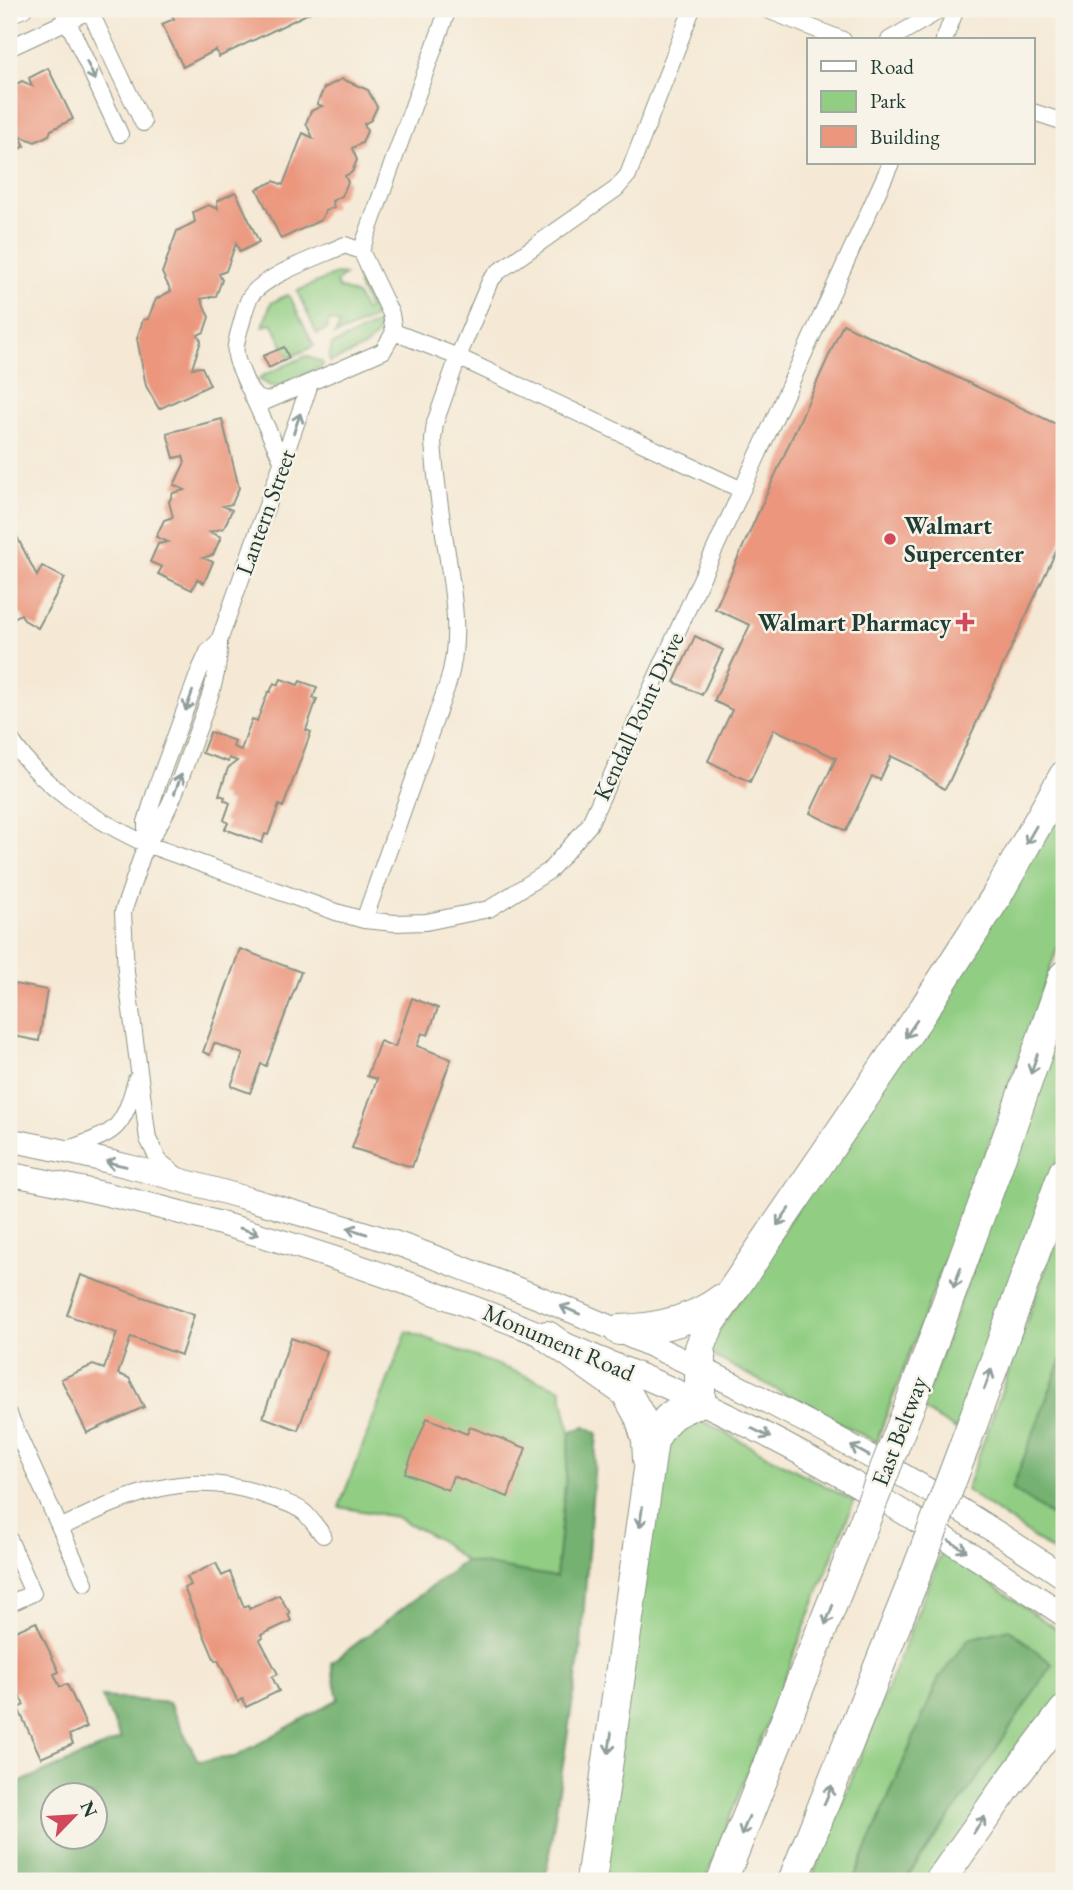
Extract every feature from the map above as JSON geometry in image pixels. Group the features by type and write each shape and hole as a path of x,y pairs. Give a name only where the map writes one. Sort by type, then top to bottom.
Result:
{"highway":[{"path":"591,1881 653,1441 662,1423 674,1411 700,1402 700,1348 709,1325 924,1009 996,897 1064,776"},
{"name":"East Beltway","path":"722,1881 908,1410 1064,976"},
{"path":"793,1881 912,1584 1064,1172"},
{"path":"619,1330 641,1329 689,1319 711,1308 731,1293"},
{"path":"547,1336 626,1392 640,1417 647,1440 649,1464"},
{"path":"940,1881 1004,1790 1062,1715"}],"main road":[{"name":"Monument Road","path":"9,1140 182,1180 388,1241 619,1330 700,1368 862,1452 1001,1534 1064,1577"},
{"name":"Monument Road","path":"11,1176 195,1217 325,1254 491,1313 547,1336 700,1402 851,1481 972,1554 1064,1615"}],"street":[{"path":"9,15 24,9"},
{"path":"9,48 65,15 90,9 143,123"},
{"path":"361,251 448,9"},
{"path":"363,920 456,654 457,630 433,440 435,423 458,358 484,293 498,272 616,189 628,176 692,9"},
{"path":"765,9 838,38"},
{"path":"892,38 939,9"},
{"path":"945,38 956,9"},
{"path":"65,15 120,134"},
{"path":"1034,111 1064,122"},
{"name":"Kendall Point Drive","path":"9,737 51,785 79,809 146,844 363,920 426,922 489,909 549,871 589,825 891,164"},
{"path":"252,395 267,401 383,351 394,332 391,314 361,251 345,245 271,278 259,286 250,298 234,348 237,361 252,395 283,463"},
{"path":"394,332 458,358 742,490"},
{"name":"Lantern Street","path":"182,1180 159,1161 148,1139 126,972 123,912 146,844 160,826 176,791 216,680 220,660 219,641 310,384"},
{"path":"63,1152 115,1130 124,1118 139,1067"},
{"path":"9,1415 85,1583"},
{"path":"60,1528 115,1501 169,1485 206,1482 239,1487 304,1512 323,1535"},
{"path":"9,1539 33,1593 9,1604"}],"green space":[{"path":"336,274 345,275 336,282 338,287 357,295 365,311 369,309 358,284 360,280 374,311 373,319 335,335 340,324 330,320 326,330 317,334 297,291"},
{"path":"287,295 314,346 289,358 272,323 263,327 271,303"},
{"path":"381,322 375,338 369,343 330,362 332,345"},
{"path":"306,356 322,362 323,366 279,386 271,386 259,380 262,376"},
{"path":"1064,786 1064,929 984,1158 876,1442 709,1354 709,1347"},
{"path":"1064,1007 1064,1145 956,1430 922,1409"},
{"path":"1064,1218 1064,1353 1012,1489 1064,1524 1064,1559 966,1490"},
{"path":"407,1331 561,1389 570,1433 556,1578 465,1561 438,1539 396,1517 339,1507"},
{"path":"1064,1353 1064,1524 1012,1489"},
{"path":"695,1417 854,1501 705,1881 597,1881 666,1432"},
{"path":"585,1426 597,1433 581,1647 545,1881 9,1881 9,1787 121,1739 102,1697 169,1703 198,1761 235,1757 338,1699 331,1663 465,1561 556,1577 570,1433"},
{"path":"942,1551 1064,1634 1064,1697 932,1881 904,1881 976,1780 939,1678 853,1881 811,1881"},
{"path":"1009,1629 1052,1664 976,1780 904,1881 853,1881 939,1678 969,1639"}],"building":[{"path":"179,9 317,9 219,57 216,50 183,67 162,24 174,19 171,13"},
{"path":"48,68 73,119 35,142 20,136 25,146 9,154 9,88 22,81 32,86 29,78"},
{"path":"342,79 368,90 377,107 371,120 364,124 367,131 362,143 352,148 357,160 352,172 345,176 348,182 342,196 332,201 334,207 325,211 321,220 281,239 257,189 274,181 283,185 303,133 313,138 306,123 311,111 322,106 317,104 324,88"},
{"path":"236,192 259,242 240,252 236,243 226,271 219,274 222,280 216,296 201,299 209,317 204,332 198,335 201,341 192,368 202,367 210,385 159,409 146,386 137,338 143,320 148,319 156,299 171,291 162,273 177,231 195,222 193,212 208,205 218,209 217,201"},
{"path":"843,324 1058,425 1064,424 1064,534 948,784 944,789 912,766 891,756 880,780 872,776 846,831 810,813 836,758 774,729 750,782 708,761 732,710 714,701 750,625 715,609"},
{"path":"284,347 289,358 269,368 263,356"},
{"path":"222,419 239,488 232,504 223,506 232,510 224,528 210,532 221,537 213,555 203,558 213,562 204,583 197,579 192,590 158,574 162,567 150,562 158,544 168,542 156,537 164,520 173,517 169,502 173,493 185,490 174,485 185,462 183,456 174,458 167,433"},
{"path":"9,528 14,531 37,576 42,566 65,578 38,628 24,620 21,614 14,618 9,616"},
{"path":"695,636 723,650 702,695 674,682"},
{"path":"281,679 298,685 300,681 317,687 313,698 317,699 306,730 311,732 283,807 279,805 268,835 265,834 262,843 225,829 228,823 224,820 230,803 219,795 228,768 237,761 229,758 228,762 202,753 210,732 235,741 233,747 241,750 252,719 257,721 268,692 274,683 278,685"},
{"path":"240,949 301,972 266,1066 261,1064 250,1093 231,1086 243,1054 214,1043 210,1055 203,1052"},
{"path":"9,983 47,990 39,1041 9,1035"},
{"path":"412,998 438,1008 428,1035 422,1033 417,1046 451,1059 412,1167 352,1148 377,1079 367,1076 380,1041 395,1047"},
{"path":"81,1275 194,1315 181,1355 131,1337 118,1374 129,1378 144,1407 87,1433 61,1379 93,1365 104,1369 117,1333 67,1315"},
{"path":"291,1338 327,1351 298,1430 263,1417"},
{"path":"427,1418 467,1434 470,1427 526,1448 508,1497 453,1476 448,1490 405,1473"},
{"path":"216,1563 222,1576 230,1572 244,1607 248,1605 249,1609 279,1595 290,1613 288,1614 291,1621 261,1635 263,1638 260,1640 278,1674 272,1677 279,1691 246,1707 243,1699 238,1702 218,1660 215,1661 184,1588 191,1585 187,1577"},
{"path":"36,1622 59,1672 54,1674 60,1687 67,1684 87,1727 69,1735 73,1744 41,1758 18,1708 24,1705 17,1691 11,1694 9,1689 9,1634"}],"place":[{"name":"Walmart Supercenter","path":"890,539"},
{"name":"Walmart Pharmacy","path":"965,622"}]}
